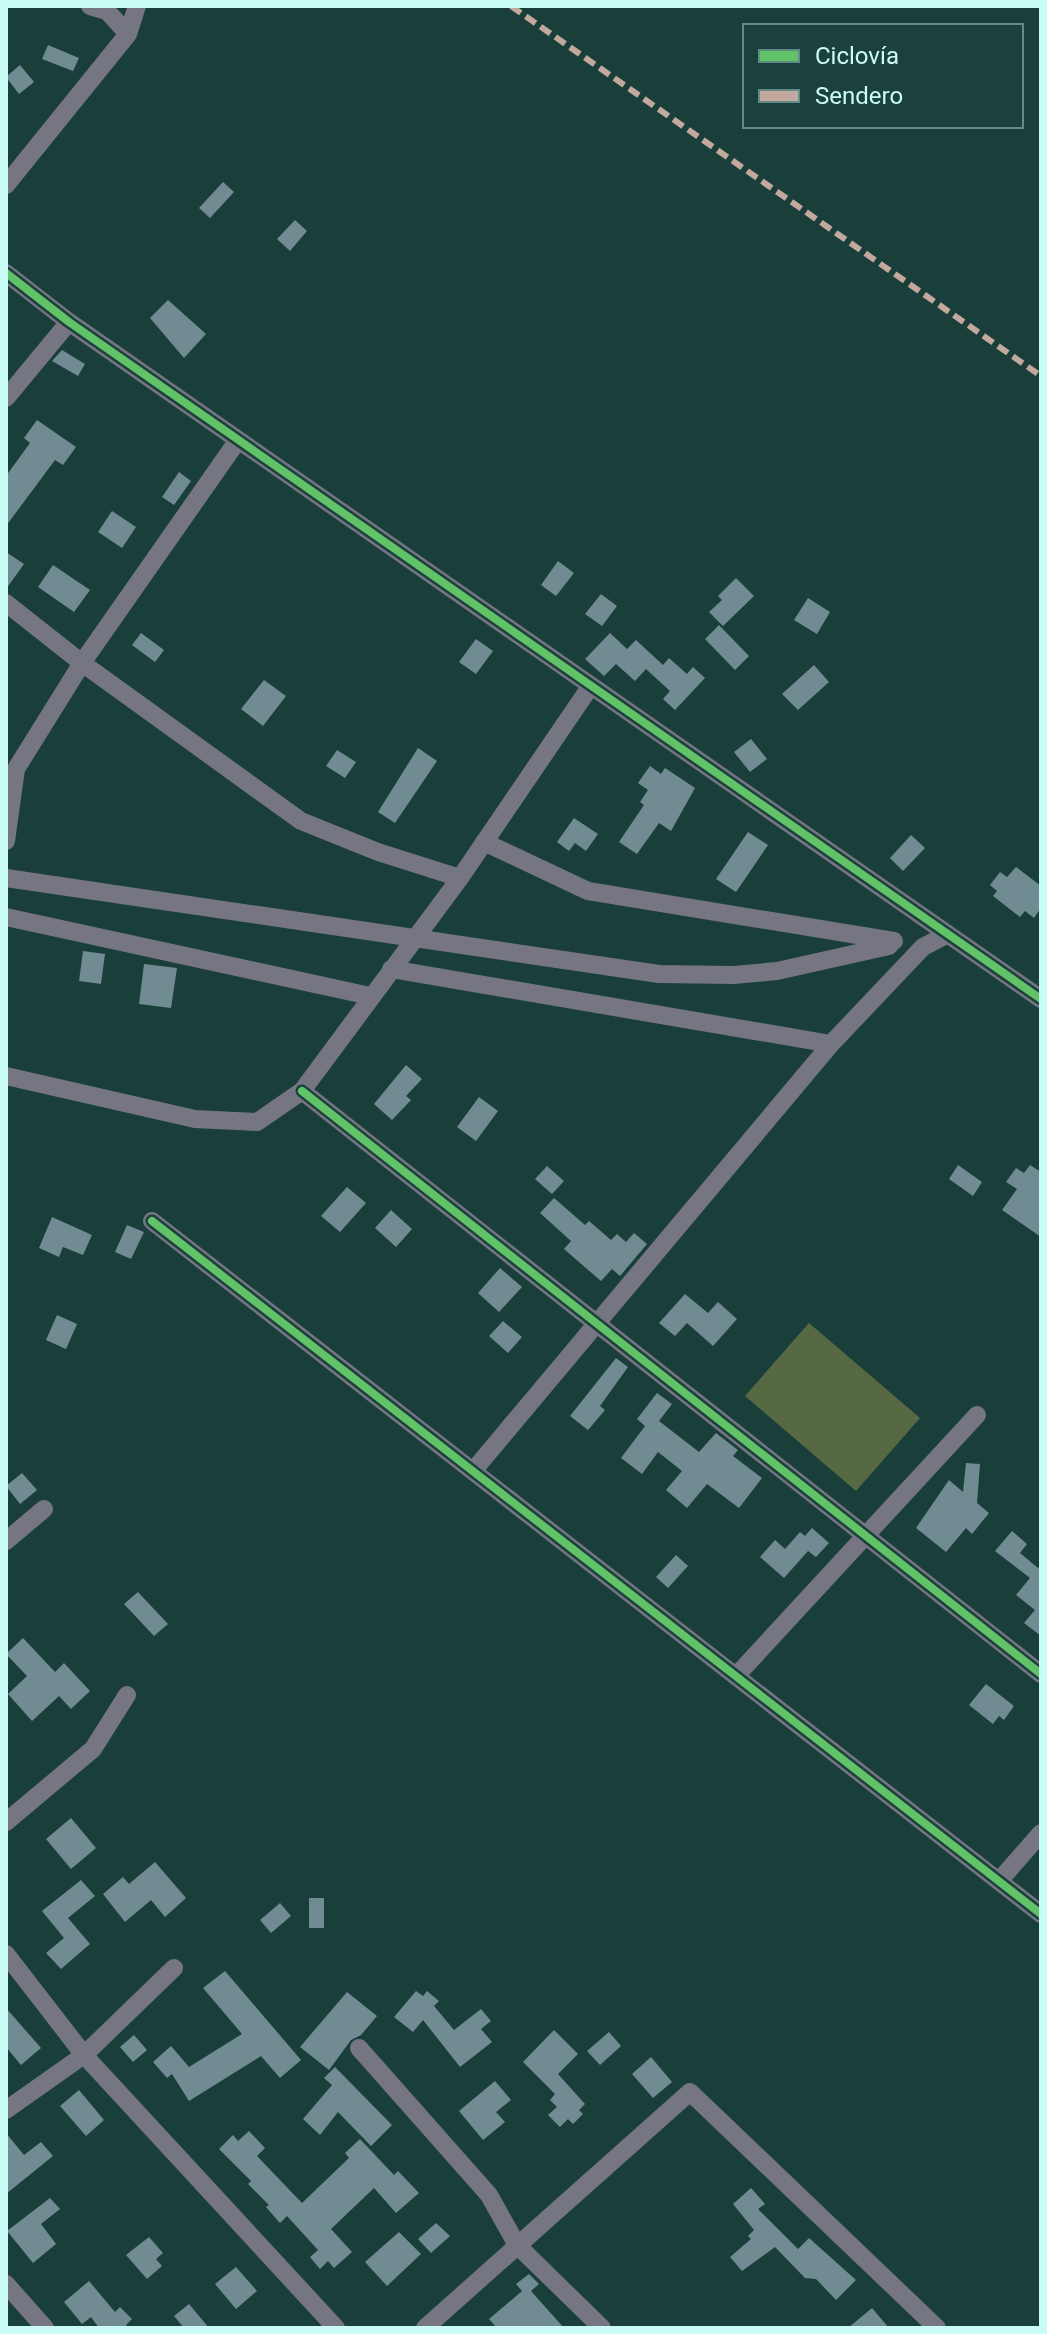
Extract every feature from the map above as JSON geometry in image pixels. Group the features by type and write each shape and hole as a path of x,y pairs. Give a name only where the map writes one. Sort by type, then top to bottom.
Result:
{"street":[{"path":"90,6 107,11 128,34"},
{"path":"6,185 128,34 137,6"},
{"path":"6,273 69,322 1041,999"},
{"path":"6,398 69,322"},
{"path":"6,841 11,768 238,440"},
{"path":"6,603 82,663 301,821 378,852 460,878"},
{"path":"6,1076 211,1120 257,1122 302,1091 460,878 590,687"},
{"path":"484,842 588,891 923,947"},
{"path":"6,878 659,974 734,975 777,971 889,946 893,941"},
{"path":"6,917 370,996"},
{"path":"473,1471 831,1044 923,947 948,934"},
{"path":"391,969 831,1044"},
{"path":"302,1091 1041,1674"},
{"path":"152,1221 1041,1914"},
{"path":"736,1676 977,1415"},
{"path":"6,1541 44,1509"},
{"path":"6,1822 93,1749 127,1695"},
{"path":"999,1881 1041,1833"},
{"path":"6,1954 84,2055 336,2328"},
{"path":"6,2110 84,2055 174,1968"},
{"path":"359,2048 489,2195 517,2245 602,2328"},
{"path":"425,2328 690,2092 937,2328"},
{"path":"6,2284 45,2328"}],"green space":[{"path":"809,1323 920,1418 856,1491 745,1396"}],"building":[{"path":"48,45 79,58 73,71 42,59"},
{"path":"20,65 34,82 19,94 6,77"},
{"path":"223,182 234,192 210,218 199,208"},
{"path":"295,220 307,231 290,251 277,239"},
{"path":"168,300 206,334 184,358 150,318"},
{"path":"62,350 85,364 78,376 52,361"},
{"path":"37,420 76,447 63,465 55,460 6,526 6,476 30,443 24,438"},
{"path":"179,472 191,481 174,505 162,497"},
{"path":"112,511 136,527 122,548 98,532"},
{"path":"6,552 24,564 6,589"},
{"path":"558,561 574,573 556,596 541,585"},
{"path":"53,565 90,590 74,612 38,587"},
{"path":"736,578 754,596 723,626 709,612 722,600 718,596"},
{"path":"601,594 617,606 602,626 585,614"},
{"path":"808,598 830,612 817,634 794,620"},
{"path":"719,625 749,656 735,670 705,639"},
{"path":"141,633 164,650 155,662 132,645"},
{"path":"610,633 627,649 636,640 663,665 669,658 687,674 693,667 705,678 675,710 663,699 670,691 646,669 635,681 616,664 604,676 585,659"},
{"path":"476,639 493,651 476,674 459,662"},
{"path":"814,665 829,682 798,710 782,694"},
{"path":"264,680 286,696 263,726 241,709"},
{"path":"751,739 767,759 750,772 734,752"},
{"path":"418,748 437,761 395,823 378,812"},
{"path":"337,750 356,762 345,778 326,766"},
{"path":"650,766 661,774 665,768 695,788 671,831 659,823 637,854 619,842 644,805 640,802 648,790 638,783"},
{"path":"574,818 598,834 586,851 575,843 569,851 557,842"},
{"path":"748,832 768,845 736,892 716,879"},
{"path":"911,835 925,848 903,871 890,858"},
{"path":"1016,867 1041,886 1041,908 1034,918 1025,911 1020,917 993,896 997,891 990,885 1000,872 1007,877"},
{"path":"83,951 105,954 101,984 79,981"},
{"path":"144,964 177,968 171,1008 139,1004"},
{"path":"406,1065 422,1079 406,1096 411,1100 392,1120 374,1104"},
{"path":"479,1097 498,1111 476,1141 457,1127"},
{"path":"958,1165 982,1182 973,1196 949,1179"},
{"path":"1030,1165 1041,1172 1041,1237 1002,1210 1017,1189 1006,1182 1016,1168 1024,1173"},
{"path":"547,1166 564,1181 552,1194 535,1179"},
{"path":"347,1187 366,1203 340,1232 321,1216"},
{"path":"554,1198 585,1225 589,1221 611,1240 617,1234 626,1242 634,1233 647,1244 620,1276 612,1269 601,1281 564,1249 571,1241 540,1213"},
{"path":"391,1210 412,1229 396,1247 375,1228"},
{"path":"52,1217 92,1235 83,1255 63,1247 59,1257 39,1248"},
{"path":"127,1225 144,1232 131,1259 115,1252"},
{"path":"500,1268 522,1287 499,1312 478,1293"},
{"path":"685,1294 708,1313 718,1302 737,1319 713,1346 687,1323 675,1336 659,1323"},
{"path":"57,1315 77,1324 66,1349 46,1340"},
{"path":"503,1321 522,1337 508,1353 489,1336"},
{"path":"616,1358 628,1367 600,1406 605,1410 588,1430 570,1416"},
{"path":"657,1393 672,1404 659,1421 699,1452 716,1433 738,1450 733,1456 762,1478 739,1508 707,1484 687,1508 666,1490 682,1471 658,1452 642,1474 621,1458 645,1426 637,1419"},
{"path":"966,1463 980,1464 977,1503 989,1513 972,1534 966,1528 946,1552 916,1528 949,1480 963,1492"},
{"path":"22,1473 37,1490 20,1504 6,1486"},
{"path":"812,1528 829,1543 816,1557 808,1551 784,1578 760,1557 775,1540 785,1549 800,1532 805,1536"},
{"path":"1012,1531 1027,1544 1020,1553 1038,1568 1041,1565 1041,1636 1024,1623 1035,1610 1016,1595 1030,1578 995,1551"},
{"path":"676,1555 688,1566 668,1588 656,1577"},
{"path":"138,1592 168,1624 154,1636 124,1604"},
{"path":"23,1638 55,1672 64,1663 90,1691 71,1709 59,1696 32,1721 8,1694 27,1676 6,1654"},
{"path":"986,1684 1014,1706 1004,1720 999,1716 993,1724 969,1705"},
{"path":"71,1818 96,1848 71,1869 46,1839"},
{"path":"155,1862 186,1898 165,1917 151,1900 125,1922 103,1894 123,1877 129,1884"},
{"path":"81,1880 95,1896 68,1918 90,1944 61,1969 46,1953 64,1938 42,1911"},
{"path":"309,1898 324,1898 324,1928 309,1928"},
{"path":"280,1903 291,1916 271,1933 260,1920"},
{"path":"225,1971 301,2060 280,2078 261,2056 189,2101 172,2074 167,2078 153,2062 171,2046 189,2067 242,2034 203,1988"},
{"path":"416,1991 423,1996 427,1991 439,2001 434,2006 454,2030 481,2009 491,2021 481,2029 492,2042 460,2067 423,2020 413,2032 394,2017"},
{"path":"347,1992 377,2016 361,2035 351,2040 329,2070 300,2047"},
{"path":"6,2008 41,2048 21,2065 6,2047"},
{"path":"554,2030 578,2054 558,2074 585,2104 579,2110 583,2114 573,2124 568,2119 560,2127 548,2115 557,2107 550,2100 555,2094 523,2062"},
{"path":"609,2032 621,2046 600,2065 587,2051"},
{"path":"134,2035 147,2050 133,2062 120,2047"},
{"path":"651,2057 672,2082 653,2098 632,2074"},
{"path":"335,2067 392,2125 371,2146 338,2112 320,2135 303,2119 332,2085 324,2078"},
{"path":"495,2081 511,2100 496,2112 505,2122 483,2140 459,2111"},
{"path":"79,2090 104,2120 86,2136 60,2106"},
{"path":"249,2131 265,2148 257,2156 302,2203 349,2158 345,2153 360,2139 394,2175 398,2171 419,2193 396,2213 374,2188 331,2229 352,2252 334,2268 328,2261 320,2269 310,2257 318,2250 287,2216 280,2223 266,2207 269,2205 248,2184 251,2181 219,2149 233,2135 238,2141"},
{"path":"6,2133 24,2155 41,2142 53,2156 6,2194"},
{"path":"751,2188 765,2204 758,2209 798,2249 809,2238 856,2280 836,2300 816,2279 805,2278 775,2247 742,2271 730,2257 751,2239 748,2236 754,2230 733,2204"},
{"path":"50,2198 60,2209 41,2224 56,2244 33,2263 7,2231"},
{"path":"436,2223 450,2236 431,2253 418,2239"},
{"path":"399,2232 421,2254 387,2286 365,2262"},
{"path":"149,2237 163,2253 156,2259 162,2266 147,2279 126,2255"},
{"path":"236,2267 257,2291 236,2309 215,2284"},
{"path":"529,2274 539,2284 531,2291 564,2328 497,2328 489,2319 522,2291 516,2284"},
{"path":"89,2281 115,2312 120,2307 132,2319 126,2325 129,2328 99,2328 91,2317 82,2324 64,2302"},
{"path":"189,2304 209,2328 184,2328 174,2316"},
{"path":"872,2308 889,2328 848,2328"}],"marked path":[{"path":"511,6 1041,376"}],"cycle path":[{"path":"6,273 69,322 1041,999"},
{"path":"302,1091 1041,1674"},
{"path":"152,1221 1041,1914"}]}
